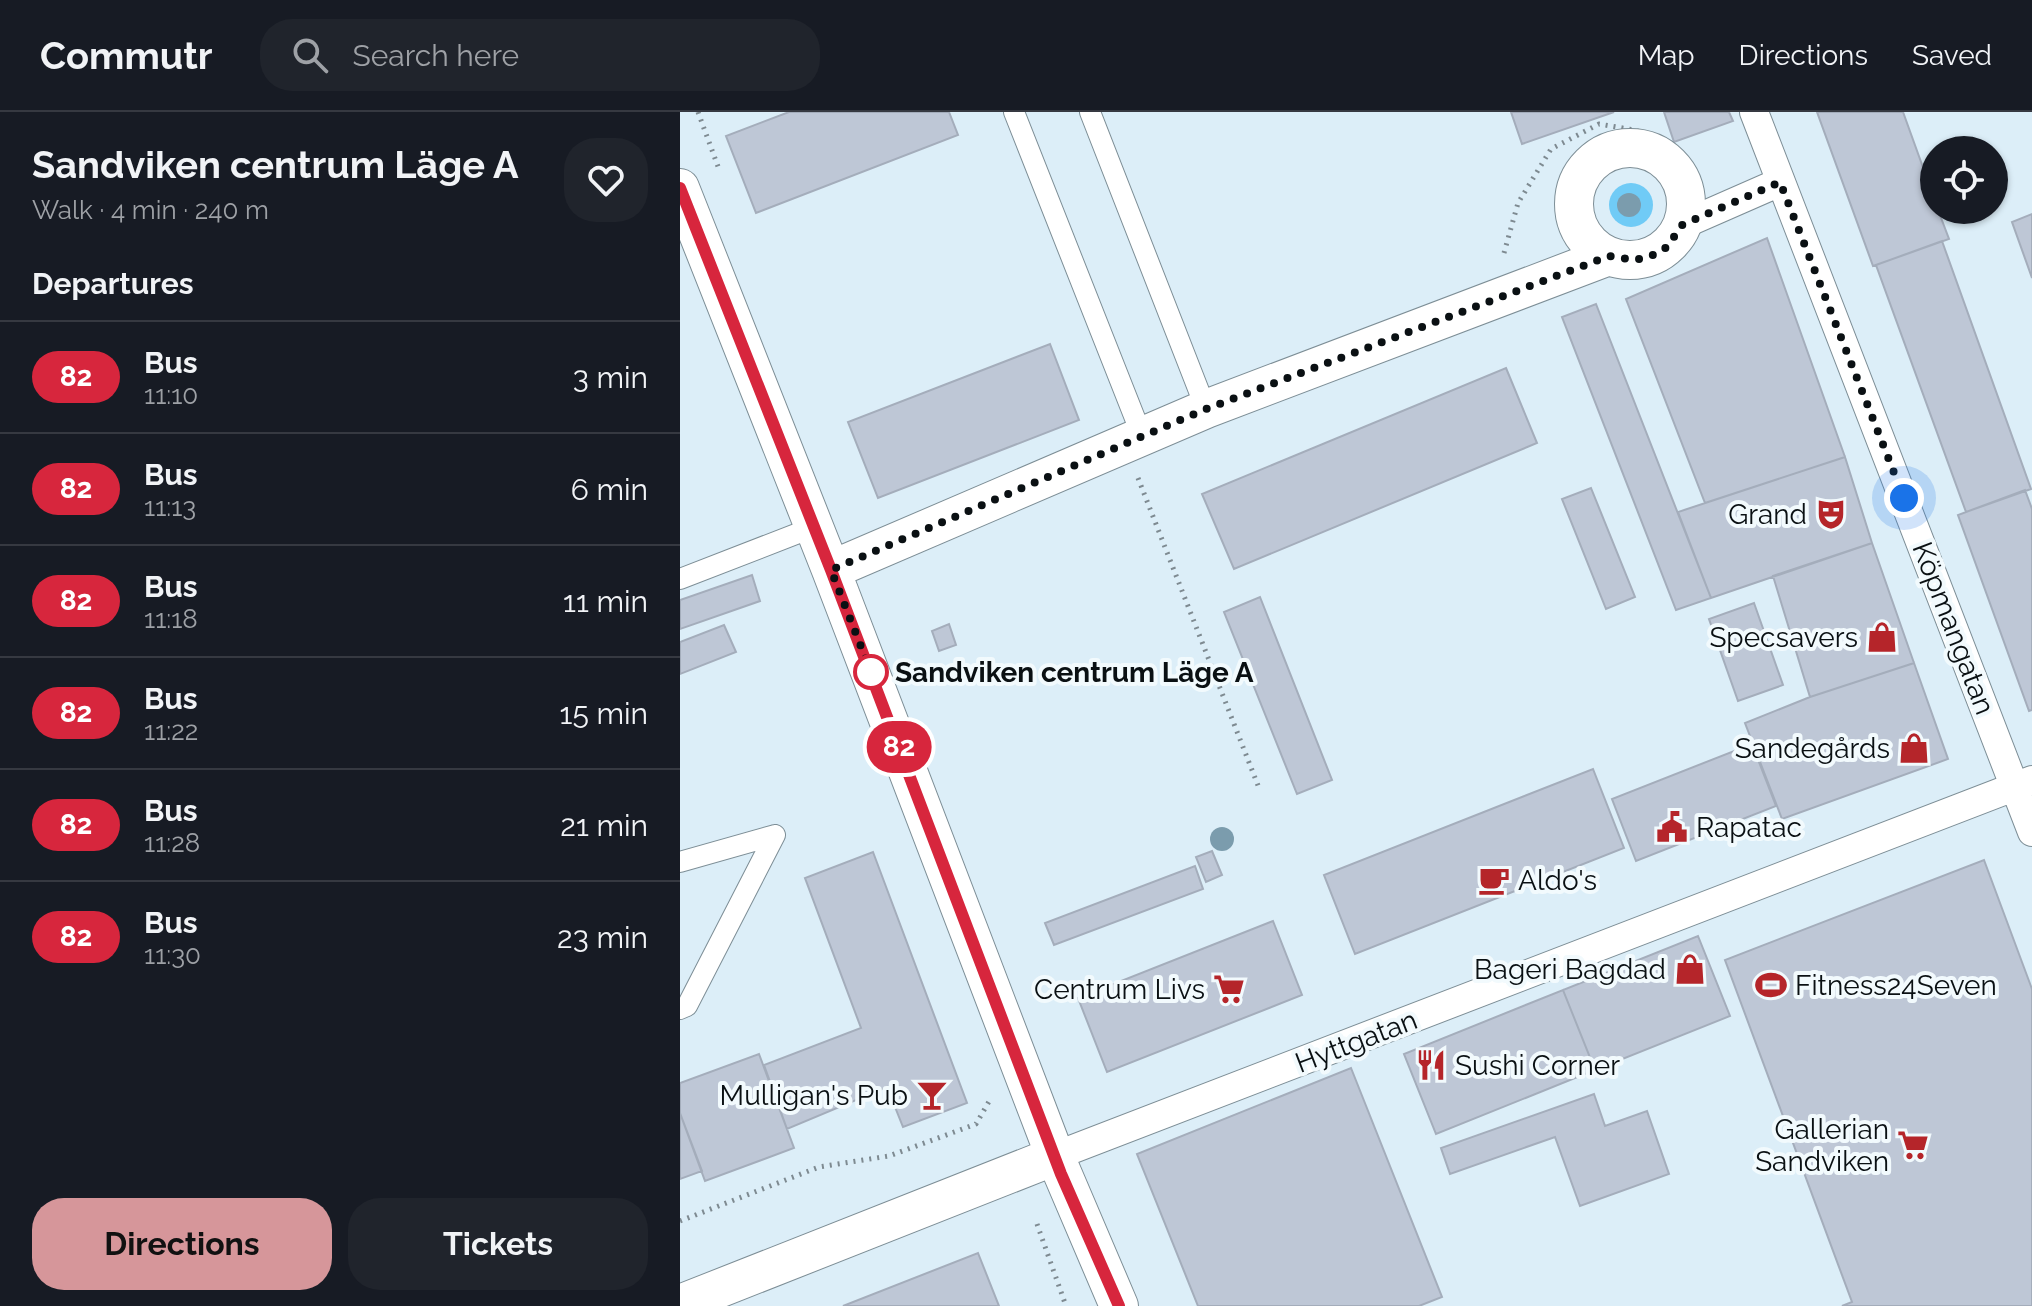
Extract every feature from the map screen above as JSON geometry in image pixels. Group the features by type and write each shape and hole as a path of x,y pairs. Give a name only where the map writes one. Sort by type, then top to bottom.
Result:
{"street":[{"name":"Köpmangatan","path":"1754,112 2024,783 2032,832"},
{"path":"1692,220 1682,183 1673,168 1660,157 1641,149 1622,149 1603,155 1589,167 1578,184 1574,203 1586,239 1609,256 1635,260 1667,247 1692,220 1780,182"},
{"path":"680,188 831,570 1113,1304"},
{"path":"831,570 1206,409 1609,256"},
{"name":"Hyttgatan","path":"680,1304 1055,1156 2024,783"}],"lane":[{"path":"1014,112 1133,440"},
{"path":"1090,112 1206,409"},
{"path":"680,579 814,527"},
{"path":"680,862 775,835 687,1006 680,1009"}],"path":[{"path":"1504,254 1518,203 1551,149 1599,124 1660,138 1681,156 1696,185 1692,220"},
{"path":"1133,440 1134,468 1259,788"},
{"path":"680,1221 819,1167 889,1156 976,1124"}],"shaded area":[{"path":"1631,183 1647,189 1653,205 1647,221 1631,227 1615,221 1609,205 1615,189"}],"building":[{"path":"789,112 949,112 958,135 756,213 726,136"},
{"path":"1511,112 1614,112 1522,144"},
{"path":"1664,112 1729,112 1733,121 1674,142"},
{"path":"1817,112 1903,112 1920,159 1920,224 1943,224 1949,239 1873,266"},
{"path":"2032,214 2032,278 2012,222"},
{"path":"1767,238 1845,457 1705,503 1626,299"},
{"path":"1942,241 2031,489 1966,512 1876,265"},
{"path":"1596,304 1711,598 1676,610 1562,317"},
{"path":"1050,344 1079,420 878,498 848,422"},
{"path":"1506,368 1537,443 1234,569 1202,494"},
{"path":"1845,457 1872,543 1711,598 1678,512"},
{"path":"1591,488 1635,597 1606,609 1562,499"},
{"path":"2025,490 2032,509 2032,710 2029,711 1958,515"},
{"path":"1872,543 1914,663 1810,697 1773,576"},
{"path":"752,575 760,601 680,629 680,600"},
{"path":"1260,597 1332,780 1297,794 1224,612"},
{"path":"1754,603 1783,685 1738,701 1709,619"},
{"path":"949,624 956,645 939,651 932,631"},
{"path":"724,625 736,652 680,674 680,642"},
{"path":"1914,663 1948,759 1782,819 1745,723 1810,697"},
{"path":"1752,744 1776,806 1636,861 1612,799"},
{"path":"1593,769 1624,848 1355,954 1324,875"},
{"path":"1212,851 1222,875 1206,882 1196,857"},
{"path":"873,852 967,1103 903,1127 887,1087 787,1129 764,1065 861,1028 805,878"},
{"name":"Gallerian Sandviken","path":"1984,860 2032,989 2032,1306 1842,1306 1852,1302 1725,960"},
{"path":"1195,866 1203,889 1054,945 1045,923"},
{"path":"1273,921 1302,995 1107,1072 1078,998"},
{"path":"1698,936 1730,1016 1595,1070 1563,990"},
{"path":"1563,990 1595,1070 1436,1134 1404,1054"},
{"path":"759,1054 794,1148 705,1181 680,1113 680,1083"},
{"path":"1351,1068 1442,1297 1419,1306 1198,1306 1137,1154"},
{"path":"1594,1094 1605,1126 1647,1111 1669,1174 1580,1206 1555,1137 1450,1174 1441,1148"},
{"path":"680,1113 702,1171 680,1179"},
{"path":"978,1253 999,1306 843,1306"}],"bus line":[{"name":"82","path":"680,188 831,570 1061,1174 1119,1306"}],"place":[{"name":"Grand","path":"1831,514"},
{"name":"Specsavers","path":"1882,637"},
{"name":"Sandviken centrum Läge A","path":"871,672"},
{"name":"Sandegårds","path":"1914,748"},
{"name":"Rapatac","path":"1672,827"},
{"name":"Aldo's","path":"1494,880"},
{"name":"Bageri Bagdad","path":"1690,969"},
{"name":"Fitness24Seven","path":"1771,985"},
{"name":"Centrum Livs","path":"1229,989"},
{"name":"Sushi Corner","path":"1431,1065"},
{"name":"Mulligan's Pub","path":"932,1095"},
{"name":"Gallerian Sandviken","path":"1913,1145"}],"route":[{"path":"871,672 831,570 1206,409 1609,256 1635,260 1651,256 1667,247 1682,225 1780,182 1904,498"}]}
